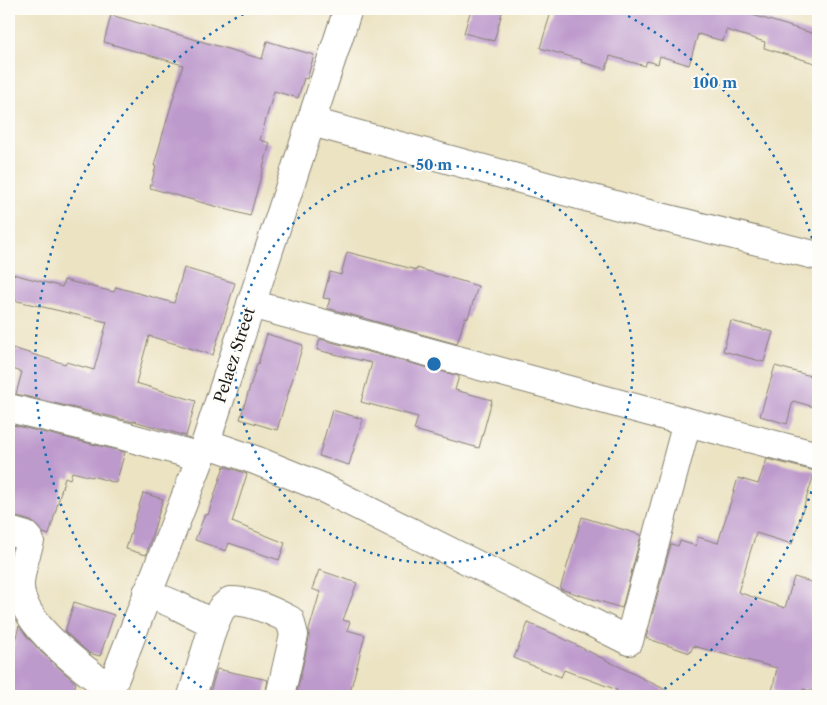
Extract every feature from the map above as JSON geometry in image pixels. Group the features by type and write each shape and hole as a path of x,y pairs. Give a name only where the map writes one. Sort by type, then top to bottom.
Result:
{"street":[{"name":"Pelaez Street","path":"109,693 204,450 348,9"},
{"path":"312,122 637,211 818,256"},
{"path":"251,304 818,456"},
{"path":"9,408 124,436 255,460 319,486 629,642 687,422"},
{"path":"9,531 26,536 30,541 20,584 24,604 36,623 61,651 109,693"},
{"path":"147,593 214,624"},
{"path":"192,696 214,624 221,609 230,601 251,603 290,620 294,635 280,696"}],"building":[{"path":"471,9 503,9 494,41 464,33"},
{"path":"552,9 733,9 818,35 818,64 764,48 765,42 726,30 723,41 698,34 689,65 660,56 658,64 647,61 645,66 610,56 606,69 540,48"},
{"path":"111,15 262,59 267,41 314,55 307,79 304,78 298,98 274,91 260,140 270,143 250,216 150,188 156,166 154,166 183,65 104,42"},
{"path":"347,252 417,270 417,268 478,286 468,318 465,317 457,344 327,308 330,299 323,298 330,272 341,275"},
{"path":"184,268 235,283 213,355 149,336 136,383 196,401 186,436 134,421 16,394 22,372 9,368 9,347 65,364 66,362 94,370 107,322 9,299 9,273 62,287 64,280 114,292 116,287 174,303"},
{"path":"731,321 773,332 764,362 723,351"},
{"path":"267,334 303,345 277,430 240,419"},
{"path":"320,339 459,376 455,390 492,400 479,448 414,430 418,417 361,402 372,363 317,350"},
{"path":"775,366 818,378 818,408 793,401 787,424 760,416"},
{"path":"332,410 363,419 349,465 319,456"},
{"path":"9,424 125,452 116,483 72,472 70,479 65,477 49,535 43,533 31,521 9,516"},
{"path":"767,459 815,471 792,544 756,533 738,592 785,608 794,577 818,584 818,693 803,689 801,696 772,692 777,668 693,646 690,653 646,638 671,544 678,546 680,541 696,546 698,537 718,543 738,478 758,484"},
{"path":"224,466 247,474 232,522 285,543 279,560 229,543 226,551 195,540 205,514 208,515"},
{"path":"143,493 163,499 146,555 126,549"},
{"path":"582,517 641,535 622,608 560,589"},
{"path":"319,570 357,583 343,620 350,622 347,630 365,635 349,696 296,696 309,638 309,630 320,592 312,589"},
{"path":"74,602 114,615 100,656 89,653 65,632"},
{"path":"528,623 678,696 614,696 617,690 564,670 561,677 514,658"},
{"path":"19,626 42,653 76,683 72,696 9,696 9,662"},
{"path":"217,669 268,680 265,696 209,696"}]}
